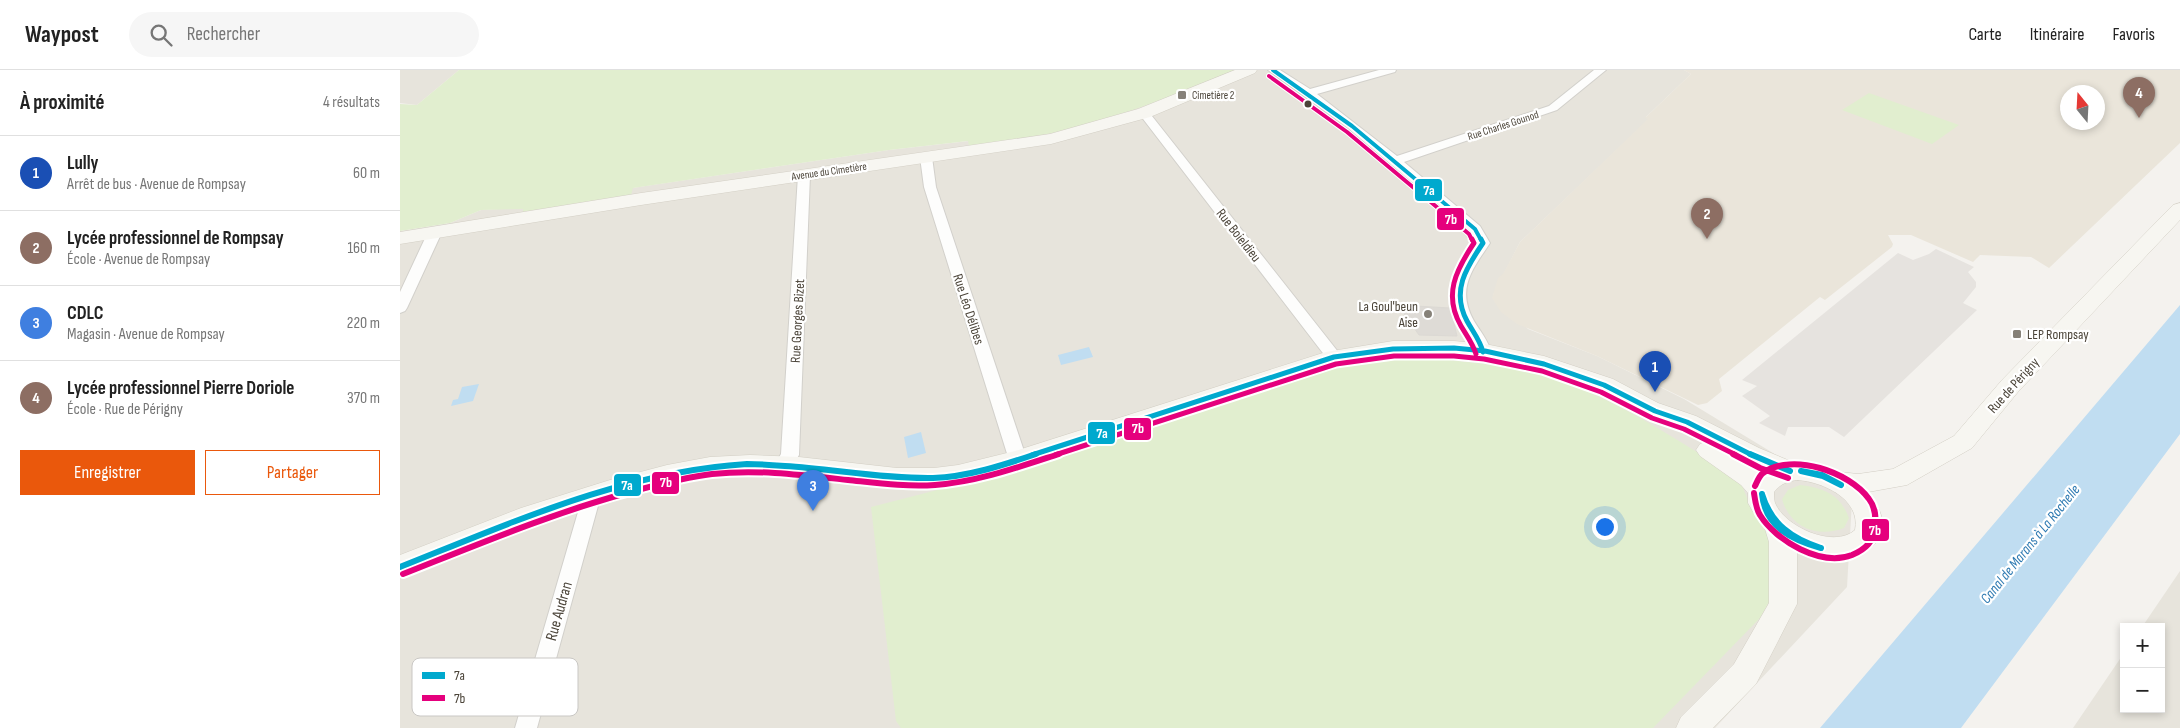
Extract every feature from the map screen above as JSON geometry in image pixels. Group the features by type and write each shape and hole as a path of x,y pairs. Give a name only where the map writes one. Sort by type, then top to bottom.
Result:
{"street":[{"name":"Avenue du Cimetière","path":"400,238 804,175 1051,139 1144,113 1249,70"},
{"path":"1273,70 1310,93 1396,160 1475,230 1483,243 1458,282 1457,297 1464,316 1482,345 1483,352"},
{"path":"1310,93 1391,70"},
{"name":"Rue Charles Gounod","path":"1396,160 1553,108 1601,70"},
{"name":"Rue Boieldieu","path":"1144,113 1334,357"},
{"name":"Rue Léo Délibes","path":"926,157 930,187 1018,460"},
{"name":"Rue Georges Bizet","path":"783,466 790,455 804,175"},
{"name":"Rue de Périgny","path":"1837,481 1858,484 1898,478 1963,442 2010,386 2180,209"},
{"path":"400,308 435,232"},
{"path":"400,567 463,540 592,495 686,471 725,465 783,466 921,478 952,477 1018,460 1334,357 1369,349 1424,347 1483,352 1526,359 1571,372 1615,390 1655,411 1687,422 1767,464 1790,471 1812,472 1837,481 1860,500 1867,511 1870,522 1869,531 1864,539 1857,545 1846,549 1818,548 1797,540 1778,528"},
{"path":"1655,411 1676,428 1750,478 1761,491"},
{"path":"1692,728 1745,674 1783,604 1783,542 1778,528 1764,509 1761,491 1771,478 1790,471"},
{"name":"Rue Audran","path":"546,658 592,495"}],"shaded area":[{"path":"400,70 459,70 417,105 400,103"},
{"path":"1237,70 1684,70 1691,74 1646,117 1649,119 1520,242 1493,295 1528,329 1597,356 1684,399 1852,501 1847,587 1715,728 400,728 400,231 450,223 481,210 515,208 524,209 523,211 630,195 632,188 889,150 969,141 969,146"},
{"path":"1684,70 2180,70 2180,143 2049,268 2031,257 1980,255 1973,262 1911,235 1888,235 1893,244 1892,247 1825,300 1820,297 1719,379 1722,391 1707,403 1698,405 1597,356 1517,324 1501,312 1492,298 1498,278 1503,274 1520,242 1648,119 1645,118 1691,74"},
{"path":"1936,249 1974,267 1968,272 1976,282 1976,287 1963,303 1977,310 1844,437 1829,427 1788,427 1785,436 1759,423 1770,416 1742,396 1757,386 1742,380 1898,253 1913,260"},
{"path":"2180,571 2180,728 2073,728 2120,659 2120,713 2165,713 2165,623 2145,623"}],"green space":[{"path":"459,70 1237,70 1134,110 1071,129 1046,134 969,146 968,141 889,150 633,188 631,195 523,212 523,209 481,210 450,223 400,231 400,104 417,105"},
{"path":"1869,93 1959,125 1932,144 1842,110"},
{"path":"1418,357 1502,367 1542,375 1582,389 1638,417 1728,470 1740,480 1752,511 1772,536 1772,597 1760,618 1653,728 901,728 896,721 871,507 1027,467 1322,370 1367,359"},
{"path":"1800,485 1824,490 1836,498 1849,518 1844,528 1824,532 1815,531 1798,524 1791,517 1782,499 1788,490"}],"water":[{"name":"Canal de Marans à La Rochelle","path":"2180,305 2180,434 1961,728 1820,728"},
{"path":"1089,347 1093,357 1061,365 1058,355"},
{"path":"479,384 473,401 451,406 453,400 458,399 462,387"},
{"path":"921,432 926,453 908,458 904,437"}],"building":[{"name":"La Goul'beun Aise","path":"1398,305 1450,308 1457,336 1419,335"}],"transit line":[{"name":"7a","path":"1273,70 1352,126 1475,229 1483,243 1465,271 1459,289 1459,299 1462,310 1483,352"},
{"name":"7b","path":"1269,76 1347,132 1469,234 1474,243 1456,273 1451,292 1455,314 1472,343 1476,354"},
{"name":"7a","path":"400,567 530,516 610,490 667,475 710,467 750,464 897,477 934,478 958,475 1018,460 1334,357 1393,349 1454,348 1485,351 1544,364 1604,385 1655,411 1687,422 1763,461 1790,471"},
{"name":"7b","path":"403,574 533,523 612,497 668,482 711,474 750,472 798,474 896,485 934,485 960,482 1020,467 1336,364 1394,356 1454,356 1484,359 1542,371 1601,392 1652,418 1684,429 1760,468 1788,478"},
{"name":"7b","path":"1754,493 1758,513 1770,530 1788,544 1809,553 1830,557 1850,556 1865,548 1875,534 1877,516 1870,500 1857,486 1839,475 1819,467 1798,464 1779,466 1763,473 1755,486"},
{"name":"7a","path":"1801,471 1822,475 1841,485"},
{"name":"7a","path":"1801,471 1823,476 1841,485"},
{"name":"7a","path":"1762,494 1770,514 1783,529 1800,540 1821,548"},
{"name":"7a","path":"1762,494 1763,505 1773,524 1790,537 1821,548"}],"place":[{"name":"Cimetière 2","path":"1182,95"},
{"name":"Lycée professionnel Pierre Doriole","path":"2139,118"},
{"name":"Lycée professionnel de Rompsay","path":"1707,239"},
{"name":"La Goul'beun Aise","path":"1428,314"},
{"name":"LEP Rompsay","path":"2017,334"},
{"name":"Lully","path":"1655,392"},
{"name":"CDLC","path":"813,511"}]}
